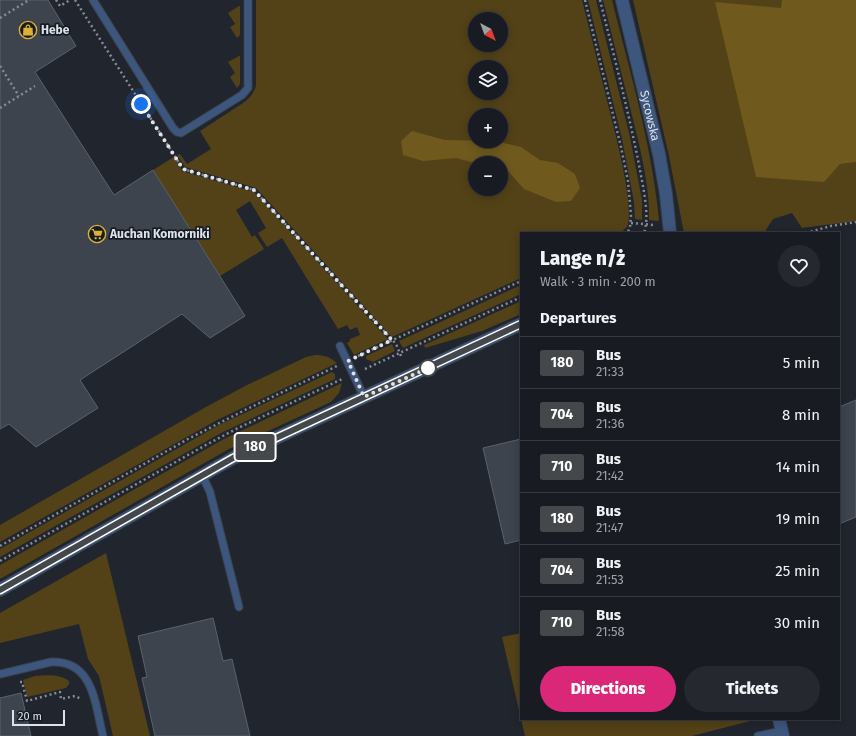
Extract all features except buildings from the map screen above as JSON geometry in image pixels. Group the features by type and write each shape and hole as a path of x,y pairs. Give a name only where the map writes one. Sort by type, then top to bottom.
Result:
{"street":[{"name":"Sycowska","path":"622,0 659,154 666,194 669,228"},
{"path":"0,590 233,458 520,324"}],"lane":[{"path":"92,0 173,128 177,132 181,133 242,95 248,88 248,0"},
{"path":"340,346 364,397"},
{"path":"202,475 210,492 238,607"},
{"path":"0,674 51,662 70,665 88,679 103,736"},
{"path":"758,736 781,729"}],"path":[{"path":"0,18 29,0"},
{"path":"56,0 60,6 70,0"},
{"path":"75,0 183,169 254,190 396,344 401,354"},
{"path":"585,0 628,181 632,215 630,228 627,232"},
{"path":"600,0 634,136 644,193 646,224 644,232"},
{"path":"0,66 19,96"},
{"path":"0,108 35,86"},
{"path":"809,232 830,226 856,222"},
{"path":"631,223 659,225 669,228"},
{"path":"0,546 188,439 247,409 392,340 520,282"},
{"path":"0,561 223,436 353,374 401,354 520,297"},
{"path":"14,684 22,682 27,701 60,692 62,699 75,696 82,700"}],"shaded area":[{"path":"256,0 582,0 622,161 628,201 629,216 627,227 621,232 520,232 520,278 392,337 256,188 185,167 177,155 180,154 187,164 211,149 200,131 251,96 256,86"},
{"path":"588,0 596,0 630,137 642,200 642,220 635,219 634,202 622,139"},
{"path":"603,0 612,0 640,109 656,192 659,220 657,221 649,220 648,194 641,154"},
{"path":"633,0 856,0 856,221 802,228 792,213 773,219 765,232 684,232 669,156"},
{"path":"782,0 856,0 856,162 840,164 824,182 756,177 715,2 781,8"},
{"path":"239,6 240,35 237,38 230,27 235,24 228,13"},
{"path":"239,56 240,84 237,88 230,77 235,73 228,62"},
{"path":"412,131 445,140 468,140 468,148 508,148 508,144 521,147 540,160 558,163 575,174 580,188 571,201 556,202 524,189 508,172 508,156 468,156 468,161 456,158 423,161 403,155 401,141"},
{"path":"174,157 182,171 254,192 388,339 354,355 347,343 350,339 360,335 357,327 350,330 347,325 338,329 282,238 267,247 258,233 266,228 250,201 236,210 252,237 255,235 264,249 220,276 153,170"},
{"path":"520,285 520,294 403,348 399,341"},
{"path":"520,301 520,314 482,331 425,348 424,345"},
{"path":"392,344 395,351 373,362 366,359 366,356"},
{"path":"315,355 327,357 337,363 217,420 0,542 0,525 206,407 247,385 306,357"},
{"path":"332,372 335,374 335,379 221,433 0,557 0,549 219,425"},
{"path":"342,383 339,393 331,402 229,449 0,579 0,565 224,439"},
{"path":"106,553 150,736 113,736 99,676 88,659 79,624 0,643 0,613"},
{"path":"520,633 520,715 502,637"},
{"path":"48,675 62,677 69,681 69,684 66,688 27,697 23,680 35,676"},
{"path":"521,720 754,720 692,736 525,736"}],"bus line":[{"name":"180","path":"0,590 233,458 520,324"}],"place":[{"name":"Hebe","path":"28,30"},
{"name":"Auchan Komorniki","path":"97,234"}],"route":[{"path":"141,104 183,169 254,190 392,340 348,361 364,397 428,368"}]}
